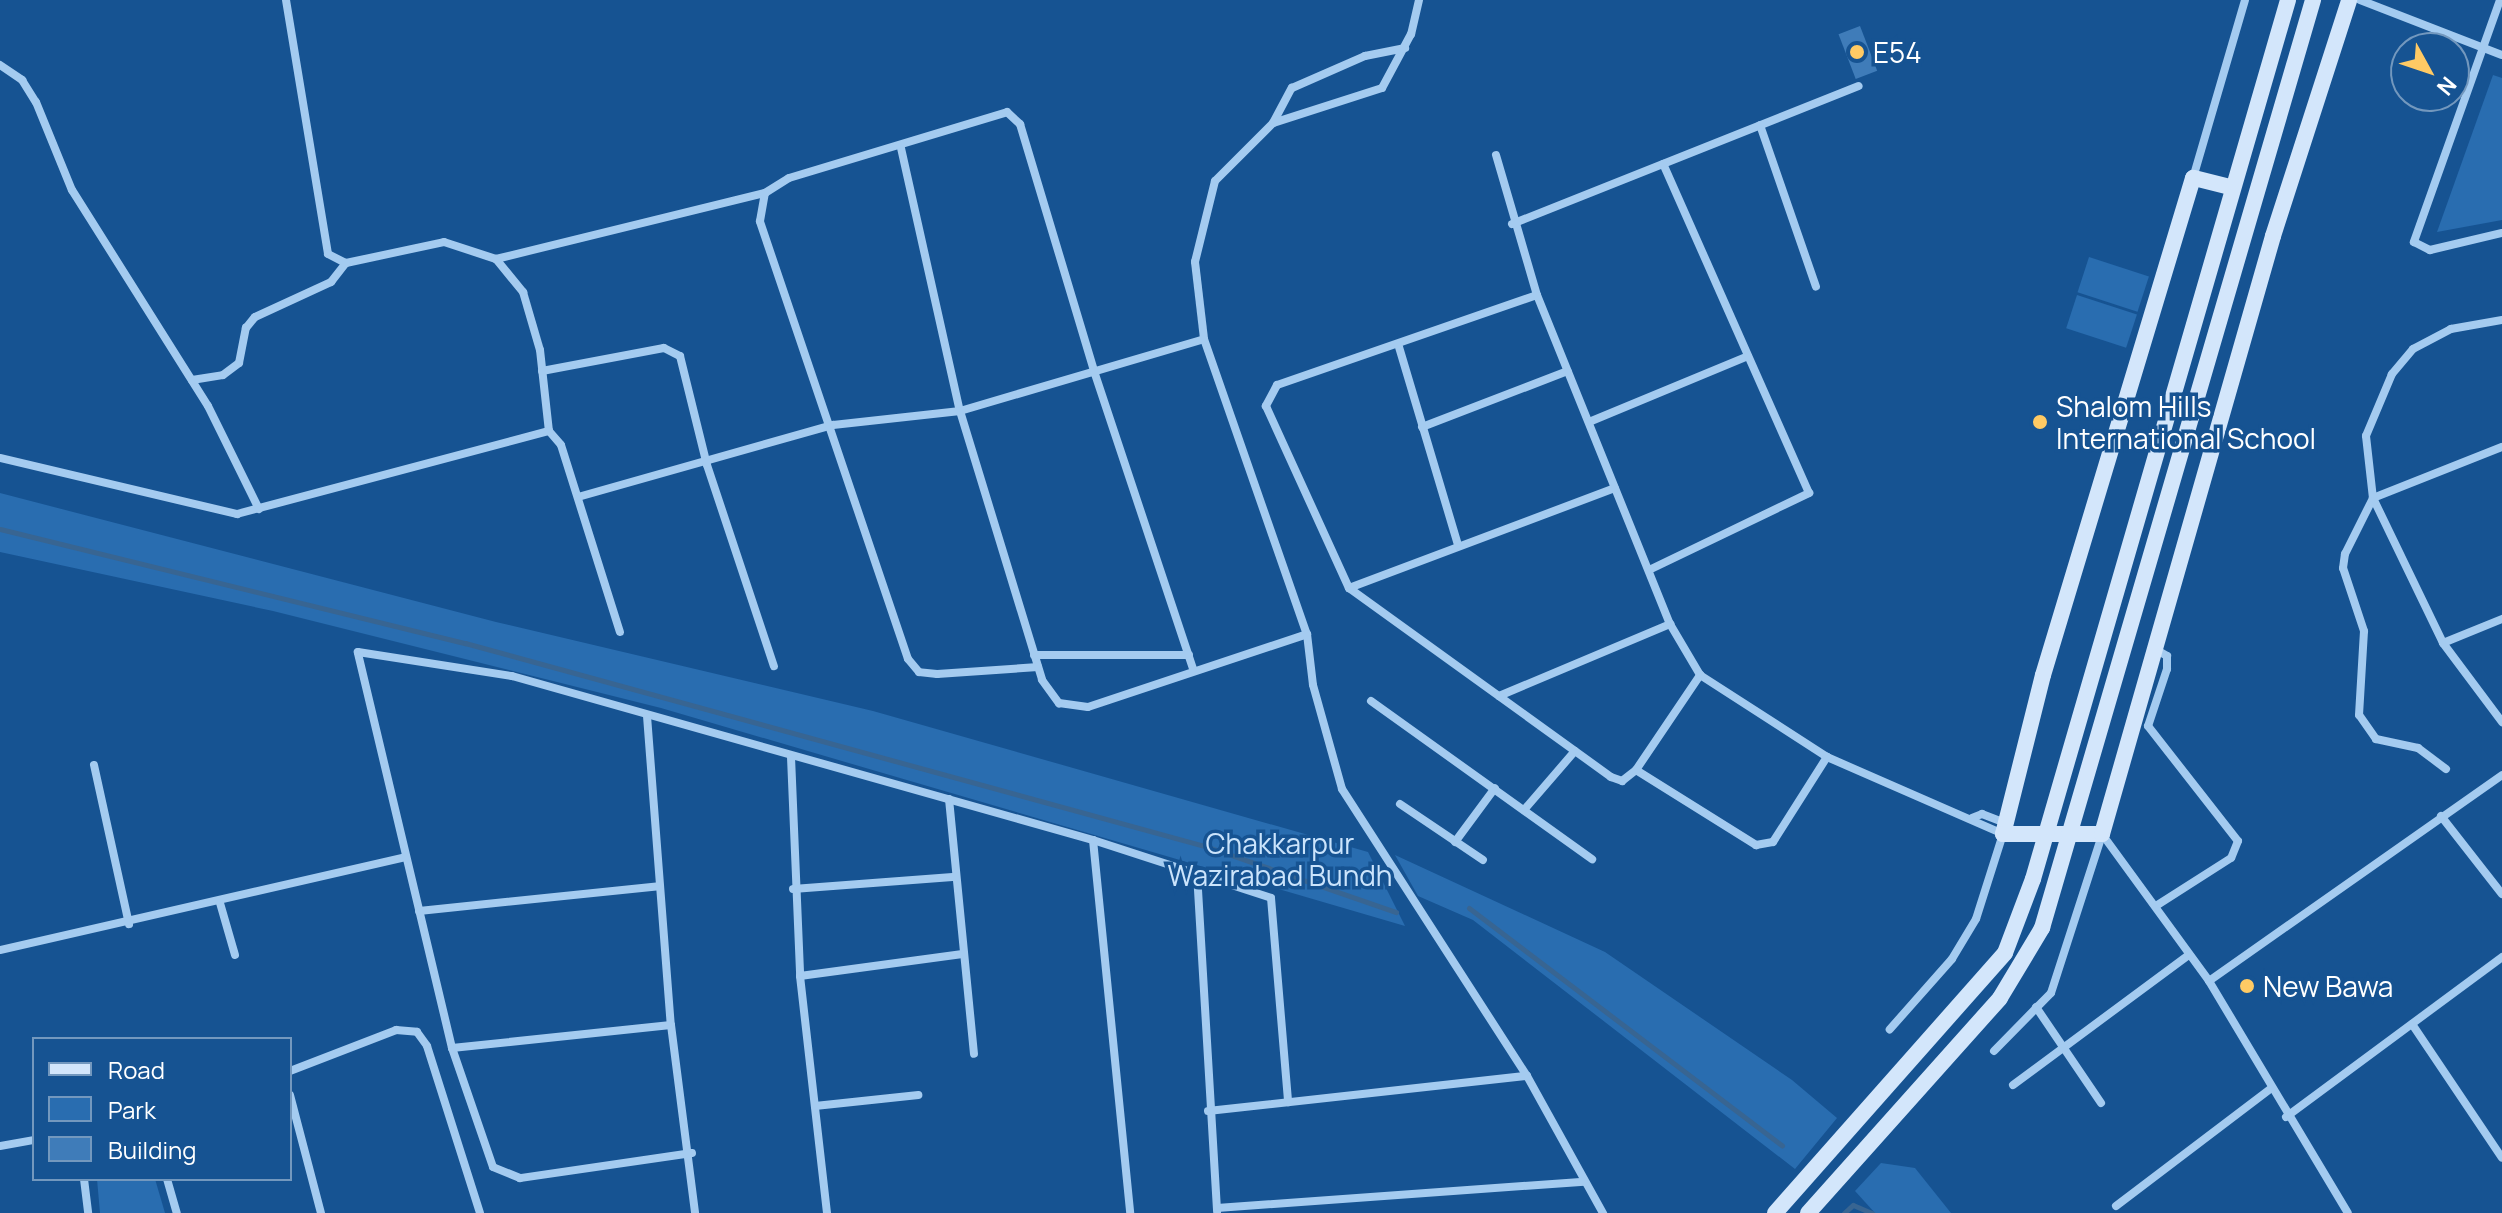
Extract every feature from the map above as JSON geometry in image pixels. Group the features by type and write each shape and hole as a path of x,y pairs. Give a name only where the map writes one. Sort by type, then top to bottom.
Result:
{"main road":[{"path":"1775,1213 2005,953 2045,831 2230,187 2288,0"},
{"path":"1808,1213 2028,958 2071,830 2313,0"},
{"path":"2230,187 2193,178 2043,675 2004,829 2071,830 2102,834 2273,236 2349,0"}],"street":[{"path":"286,0 328,254 346,263 444,242 496,259 765,193 789,178 1014,114 1095,374 1193,668"},
{"path":"1273,123 1382,88 1405,48 1419,0"},
{"path":"2193,178 2245,0"},
{"path":"2360,0 2502,55"},
{"path":"2500,0 2414,242 2430,250 2502,233"},
{"path":"1405,48 1365,56 1292,88 1273,123 1215,181 1195,262 1204,339 1307,634 1313,685 1342,789 1527,1076 1603,1213"},
{"path":"0,65 22,80 36,102 72,190 192,380 259,509"},
{"path":"1512,224 1858,86"},
{"path":"1760,125 1816,287"},
{"path":"901,148 960,411 1038,667 1059,703 1088,707 1193,668 1307,634"},
{"path":"1496,155 1512,224 1537,295 1670,624 1700,675 1827,757 1972,818 1982,814 2004,829 1976,919 1952,959 1890,1029"},
{"path":"1649,570 1809,493 1663,164"},
{"path":"765,193 760,221 833,425 908,659 919,672 1038,667"},
{"path":"496,259 523,292 542,371 549,431 561,445 620,632"},
{"path":"192,380 223,375 239,363 246,328 255,317 331,282 346,263"},
{"path":"1537,295 1399,347 1277,385 1267,394 1266,406 1349,588 1575,751 1622,781 1636,770 1700,675"},
{"path":"2502,320 2451,329 2413,349 2392,374 2366,436 2373,498 2443,643 2502,722"},
{"path":"578,497 707,465 833,425 960,411 1095,374 1204,339"},
{"path":"1399,347 1458,545"},
{"path":"542,371 674,349 707,465 774,666"},
{"path":"1589,422 1748,356"},
{"path":"1422,427 1568,371"},
{"path":"0,458 237,514 549,431"},
{"path":"2446,769 2418,748 2376,739 2359,715 2364,631 2343,568 2373,498 2502,447"},
{"path":"1349,588 1615,488"},
{"path":"2443,643 2502,619"},
{"path":"1499,696 1670,624"},
{"path":"2155,649 2167,656 2167,669 2148,726 2238,841 2231,858 2156,906"},
{"path":"692,1153 507,1176 493,1167 452,1048 358,652 512,676 1093,840 1271,898 1288,1102"},
{"path":"1034,655 1189,655"},
{"path":"1371,701 1592,859"},
{"path":"647,716 671,1025 692,1153 695,1213"},
{"path":"1524,810 1575,751"},
{"path":"791,757 793,889 827,1213"},
{"path":"1636,770 1756,845 1773,842 1827,757"},
{"path":"94,765 129,924"},
{"path":"2209,981 2502,775"},
{"path":"1455,842 1495,788"},
{"path":"949,799 953,877 974,1054"},
{"path":"1400,804 1483,860"},
{"path":"2441,816 2502,894"},
{"path":"2102,834 2209,981 2286,1117 2348,1213"},
{"path":"1994,1051 2036,1007 2060,973 2102,834"},
{"path":"1093,840 1130,1213"},
{"path":"0,950 129,924 405,857"},
{"path":"1197,873 1208,1111 1217,1210 1584,1182"},
{"path":"793,889 953,877"},
{"path":"419,911 659,886"},
{"path":"220,903 235,955"},
{"path":"800,976 963,954"},
{"path":"2013,1085 2189,955"},
{"path":"2286,1117 2502,957"},
{"path":"2036,1007 2101,1103"},
{"path":"2412,1024 2502,1158"},
{"path":"452,1048 671,1025"},
{"path":"292,1070 396,1030 417,1032 427,1046 480,1213"},
{"path":"1208,1111 1527,1076"},
{"path":"2116,1206 2270,1089"},
{"path":"815,1106 918,1095"},
{"path":"292,1103 321,1213"},
{"path":"0,1146 32,1140"},
{"path":"84,1181 88,1213"},
{"path":"168,1181 177,1213"}],"green space":[{"path":"2493,75 2502,78 2502,220 2437,232"},
{"path":"2089,257 2149,276 2137,312 2078,292"},
{"path":"2077,295 2137,314 2126,348 2066,328"},
{"name":"Chakkarpur Wazirabad Bundh","path":"0,493 496,622 873,711 1368,852 1405,926 661,708 273,611 0,552"},
{"name":"Chakkarpur Wazirabad Bundh","path":"1395,855 1605,952 1792,1080 1837,1118 1795,1169 1473,920 1418,896"},
{"path":"1881,1163 1915,1168 1951,1213 1875,1213 1855,1191"},
{"path":"97,1181 156,1181 165,1213 100,1213"}],"building":[{"name":"E54","path":"1860,26 1877,71 1856,79 1839,34"}],"waterway":[{"path":"0,529 465,643 1208,847 1396,912"},
{"path":"1469,908 1782,1146"},
{"path":"1844,1213 1853,1205 1872,1213"}],"place":[{"name":"E54","path":"1857,52"},
{"name":"Shalom Hills International School","path":"2040,422"},
{"name":"New Bawa","path":"2247,986"}]}
